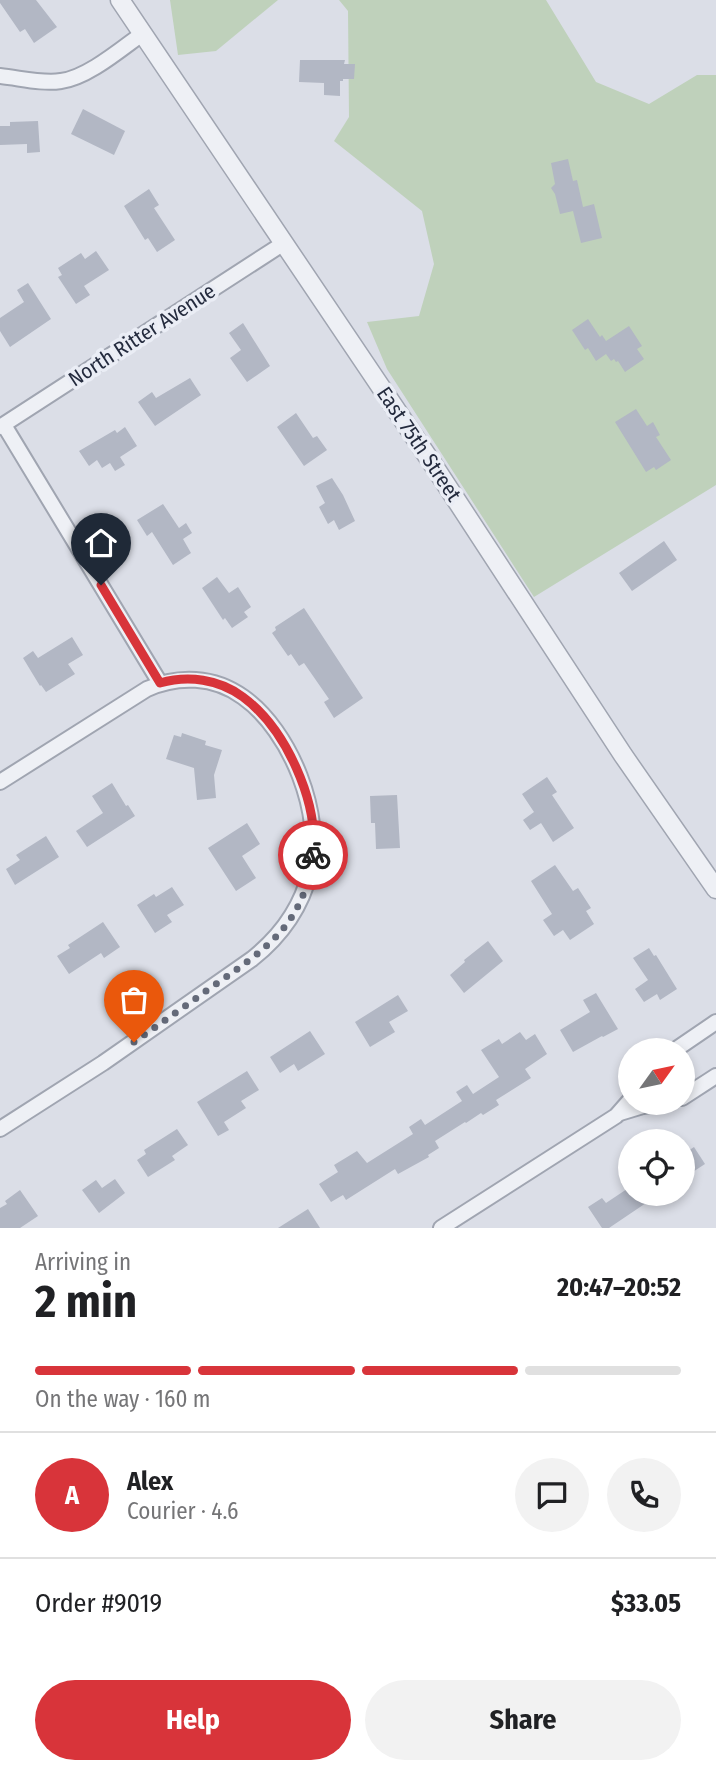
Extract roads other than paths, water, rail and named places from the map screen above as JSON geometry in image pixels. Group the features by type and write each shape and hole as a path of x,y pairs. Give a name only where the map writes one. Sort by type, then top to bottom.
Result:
{"street":[{"name":"East 75th Street","path":"120,0 436,470 623,755 716,889"},
{"path":"0,76 51,82 68,80 85,74 142,34"},
{"name":"North Ritter Avenue","path":"2,426 284,243"},
{"path":"2,426 160,683"},
{"path":"0,782 128,700 160,683 191,679 216,683 242,696 267,720 281,741 308,798 313,849 311,870 292,917 268,946 103,1063 0,1129"},
{"path":"693,1038 716,1022"},
{"path":"695,1090 716,1076"},
{"path":"441,1228 618,1114"}]}
